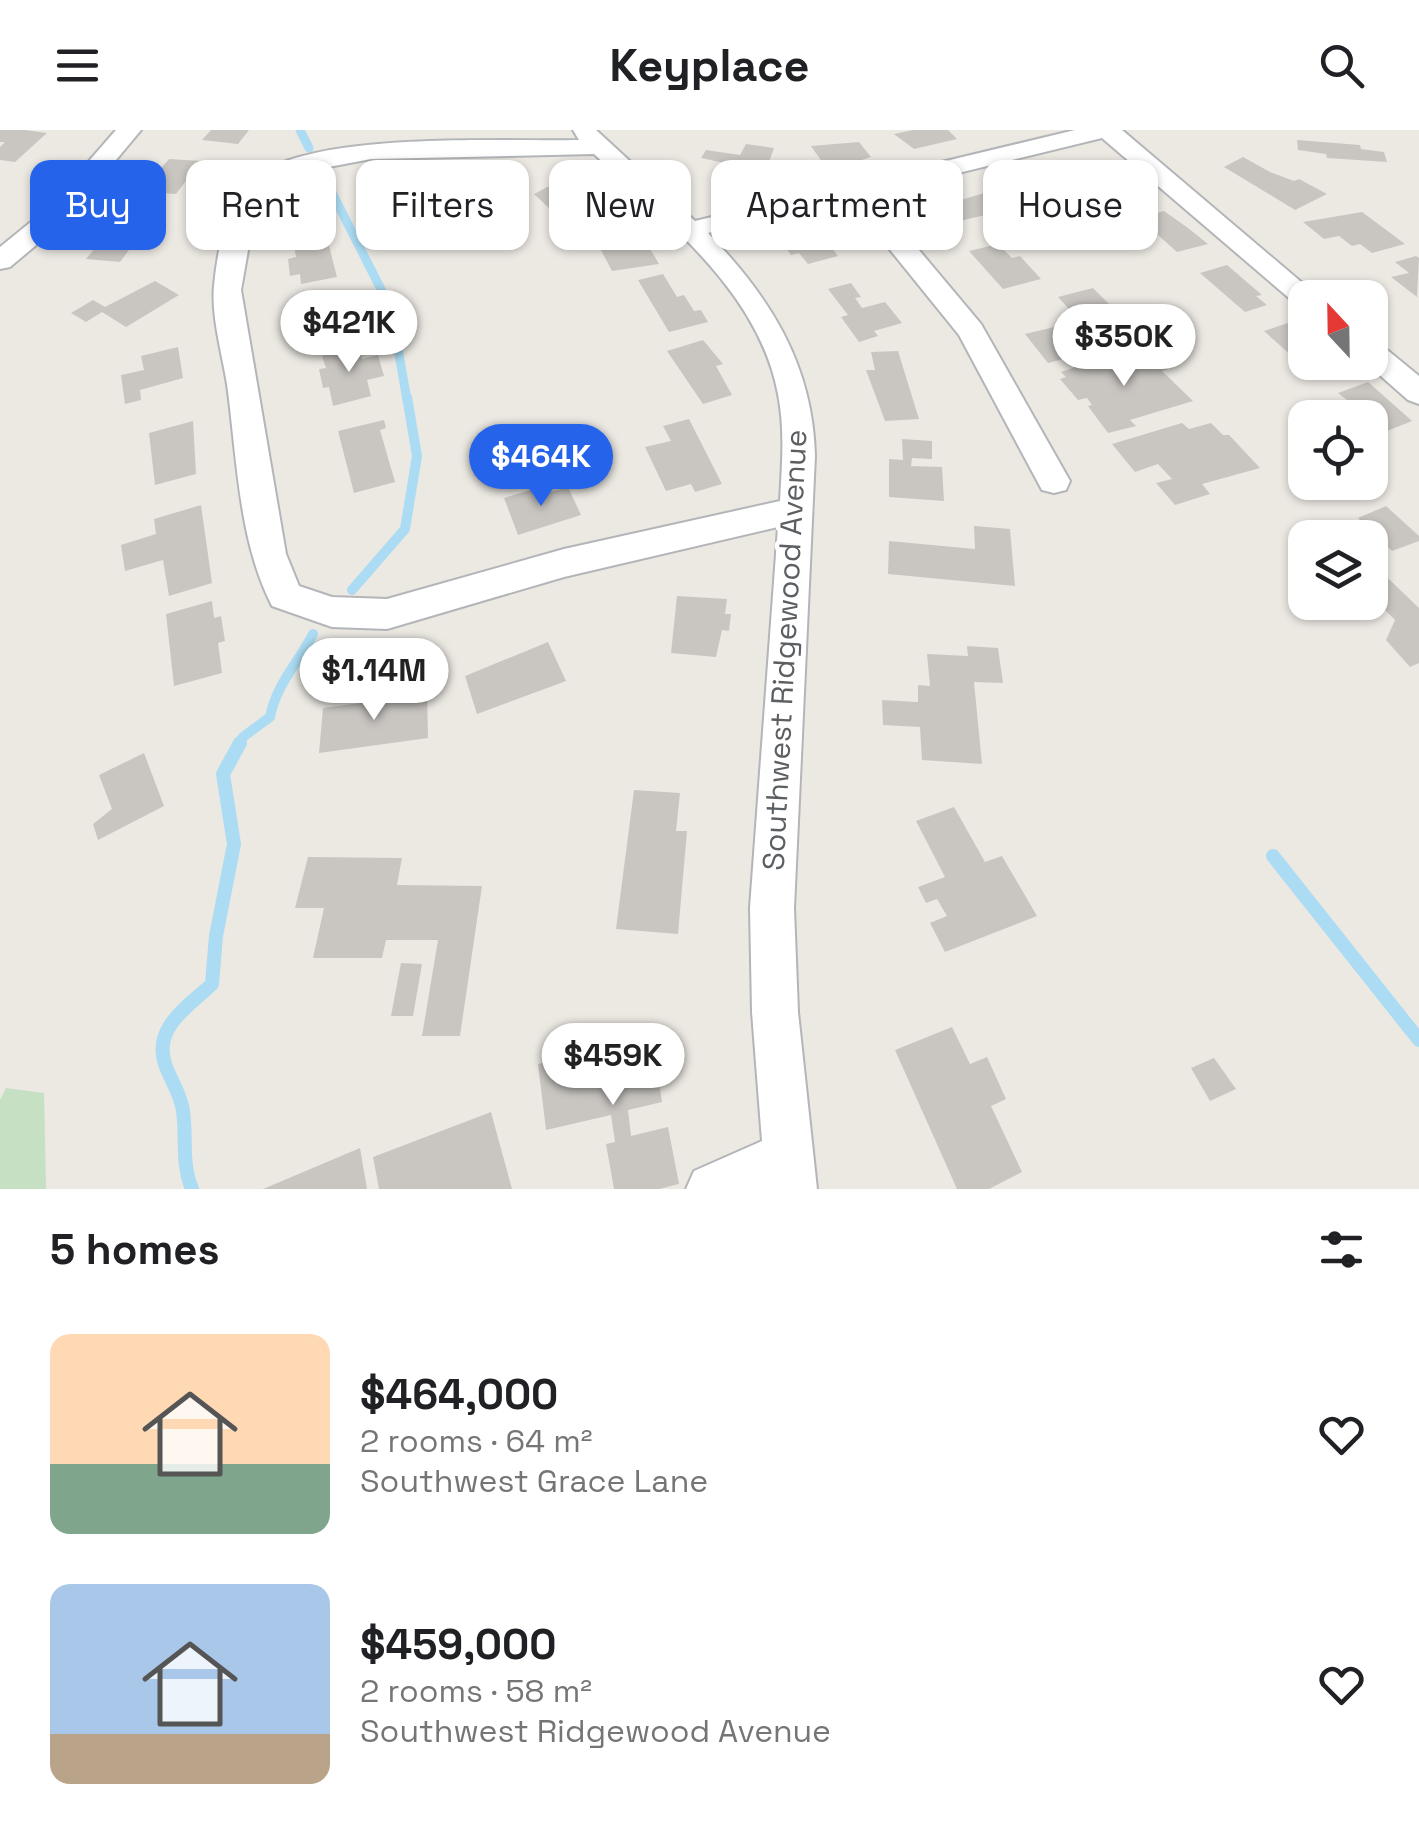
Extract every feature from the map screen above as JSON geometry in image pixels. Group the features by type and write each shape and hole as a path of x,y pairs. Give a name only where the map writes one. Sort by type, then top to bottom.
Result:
{"street":[{"path":"0,260 56,214 129,130"},
{"path":"963,164 1106,130 1288,283"},
{"path":"591,138 355,152 284,166 258,186 234,247 227,290 268,554 285,596 332,612 387,614 564,563 795,510"},
{"name":"Southwest Ridgewood Avenue","path":"591,138 614,160"},
{"name":"Southwest Ridgewood Avenue","path":"691,232 764,322 788,370 799,430 772,908 775,1012 790,1172"},
{"path":"904,250 971,331 1054,481"},
{"path":"1388,367 1419,393"},
{"path":"712,1189 790,1172"}],"green space":[{"path":"6,1088 44,1093 46,1189 0,1189 0,1100"}],"building":[{"path":"0,130 47,133 15,162 0,160 0,147 5,142 0,142"},
{"path":"211,130 249,130 238,144 202,140"},
{"path":"948,130 957,139 914,149 894,134"},
{"path":"1297,140 1360,145 1361,149 1384,152 1387,162 1327,158 1326,154 1298,150"},
{"path":"859,142 871,157 821,160 811,146"},
{"path":"746,144 774,148 770,160 701,158 706,150 740,155"},
{"path":"1243,157 1327,194 1295,210 1224,167"},
{"path":"169,159 186,160 186,181 176,194 166,193"},
{"path":"549,186 549,208 534,194"},
{"path":"983,193 983,216 963,220 963,199"},
{"path":"1164,211 1208,244 1177,252 1158,235 1158,213"},
{"path":"1362,212 1405,244 1372,253 1339,236 1324,239 1303,222"},
{"path":"983,248 1004,250 1012,258 1020,256 1041,279 1003,289 969,251"},
{"path":"93,250 129,250 120,262 86,259"},
{"path":"295,250 330,250 337,277 301,284 300,274 290,276 288,259 296,257"},
{"path":"601,250 651,250 659,264 612,271"},
{"path":"787,250 834,250 838,256 808,264 799,253 791,255"},
{"path":"1416,256 1417,297 1391,277 1409,273 1395,262"},
{"path":"1227,265 1262,295 1256,296 1267,305 1245,312 1200,273"},
{"path":"663,274 677,297 684,295 694,311 701,310 708,322 669,332 638,280"},
{"path":"155,281 179,295 126,327 102,312 86,322 71,313 93,300 105,307"},
{"path":"851,283 861,297 855,298 862,308 885,302 902,323 874,331 878,336 859,342 841,317 848,315 828,289"},
{"path":"1093,288 1111,306 1093,311 1118,345 1048,363 1025,334 1080,321 1058,297"},
{"path":"338,293 344,308 358,305 367,313 366,323 352,327 356,339 330,346 325,332 313,335 303,302"},
{"path":"1288,323 1288,353 1264,331"},
{"path":"703,340 723,364 716,366 732,395 703,404 667,351"},
{"path":"178,347 183,378 140,390 141,400 125,404 121,375 144,370 141,356"},
{"path":"358,347 362,359 378,355 384,376 367,380 371,396 333,406 329,387 323,388 319,369 326,368 322,356"},
{"path":"898,351 919,419 885,421 866,370 875,370 871,352"},
{"path":"1153,353 1168,369 1162,371 1193,401 1130,420 1136,426 1108,433 1088,406 1092,405 1087,398 1078,400 1060,379 1066,377 1061,372 1084,364 1123,354 1128,361"},
{"path":"1368,382 1412,421 1388,431 1388,400 1347,400 1338,393"},
{"path":"689,419 722,484 695,492 691,484 666,491 645,447 671,441 663,426"},
{"path":"384,420 386,428 380,430 395,482 354,493 338,431"},
{"path":"193,421 196,474 155,485 149,433"},
{"path":"1182,423 1189,429 1211,423 1223,435 1229,435 1260,468 1202,484 1210,494 1175,505 1156,483 1172,479 1158,464 1135,472 1112,444"},
{"path":"902,439 932,441 932,459 912,458 911,466 942,467 944,501 889,497 889,459 903,460"},
{"path":"568,487 581,515 518,535 504,498 531,490 534,497"},
{"path":"201,505 212,583 169,596 163,560 125,571 121,545 156,534 154,519"},
{"path":"1386,506 1419,536 1419,541 1392,551 1388,547 1388,520 1358,518"},
{"path":"974,526 1010,529 1015,586 888,574 889,541 975,549"},
{"path":"1388,578 1419,608 1419,663 1410,667 1386,640 1395,620 1388,613"},
{"path":"677,596 727,599 725,614 731,614 729,631 722,630 716,657 671,653"},
{"path":"212,601 214,618 221,616 225,641 218,643 222,673 174,686 166,614"},
{"path":"548,642 566,681 477,714 465,676"},
{"path":"967,646 998,648 1003,683 974,682 982,764 922,760 920,727 883,725 882,700 918,702 918,685 930,686 927,654 968,656"},
{"path":"427,694 428,738 319,753 323,708"},
{"path":"144,753 164,806 98,840 93,824 112,809 99,775"},
{"path":"634,790 680,793 676,831 687,831 678,934 616,929"},
{"path":"954,807 985,862 1002,856 1037,916 945,952 930,923 947,916 937,899 926,903 918,887 945,877 916,821"},
{"path":"308,857 402,858 397,885 482,886 460,1036 422,1036 438,940 386,940 382,958 313,958 324,908 295,908"},
{"path":"401,963 422,964 413,1016 391,1016"},
{"path":"952,1027 970,1064 987,1057 1006,1099 991,1106 1022,1172 989,1189 957,1189 895,1050"},
{"path":"652,1037 662,1102 628,1110 631,1136 668,1127 679,1184 659,1189 614,1189 606,1144 615,1142 611,1115 546,1130 538,1064"},
{"path":"1214,1058 1236,1089 1210,1101 1191,1068"},
{"path":"491,1112 512,1189 379,1189 373,1157"},
{"path":"360,1148 367,1189 263,1189"}],"waterway":[{"path":"300,130 309,148"},
{"path":"336,201 391,309 407,400"},
{"path":"352,590 405,529 417,456 407,397"},
{"path":"240,743 270,717 282,684 313,634"},
{"path":"192,1189 182,1105 166,1067 163,1041 174,1020 212,984 216,936 234,844 223,774 240,743"},
{"path":"1273,856 1419,1040"}]}
